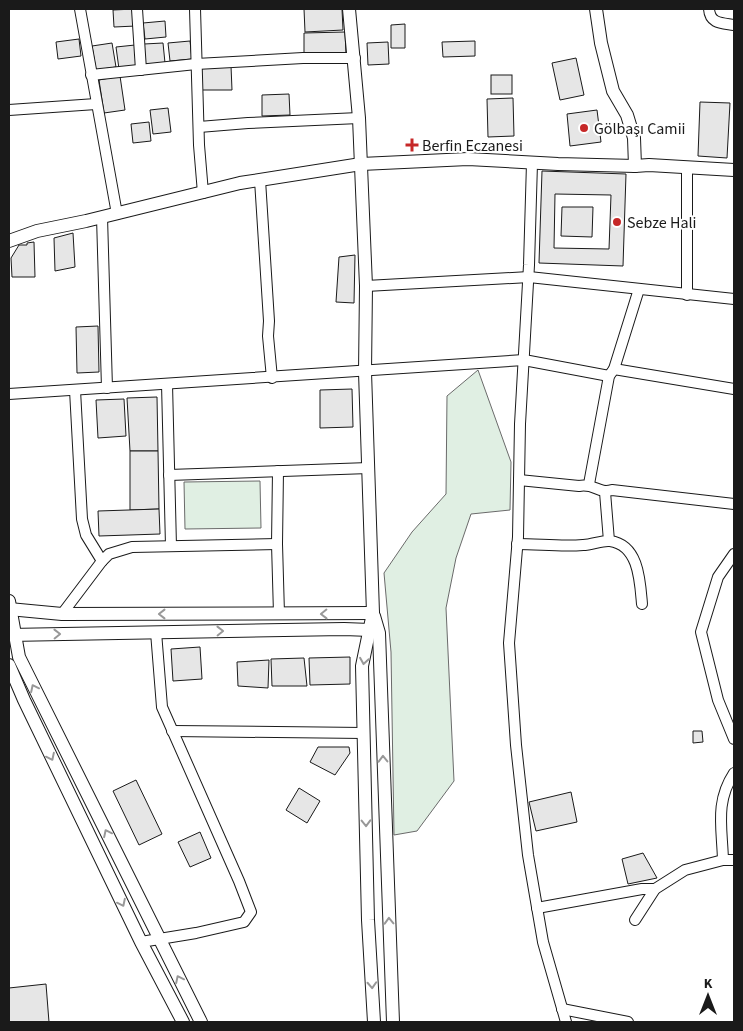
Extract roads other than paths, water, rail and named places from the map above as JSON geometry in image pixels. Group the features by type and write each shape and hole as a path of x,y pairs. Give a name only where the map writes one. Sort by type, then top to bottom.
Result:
{"street":[{"path":"80,9 117,214"},
{"path":"138,9 141,70"},
{"path":"203,194 195,9 206,9"},
{"path":"349,9 359,118 366,286 364,372 373,613 393,1022"},
{"path":"596,9 601,43 613,91 627,115 634,138 635,166"},
{"path":"709,9 712,19 719,24 734,25"},
{"path":"91,75 196,64 303,58 354,58"},
{"path":"9,110 96,104"},
{"path":"199,127 359,118"},
{"path":"9,240 37,231 203,194 240,183 360,164 468,159 635,166 649,164 734,170"},
{"path":"532,162 529,277 517,544 510,643 517,754 528,855 543,942 566,1022"},
{"path":"687,167 687,295"},
{"path":"260,180 272,378"},
{"path":"102,217 107,388"},
{"path":"366,286 529,277 734,299"},
{"path":"589,484 611,372 639,289"},
{"path":"9,394 524,360 734,389"},
{"path":"167,384 171,546"},
{"path":"75,390 82,519 86,535 102,561"},
{"path":"169,475 369,468"},
{"path":"278,471 277,544 279,614"},
{"path":"519,480 579,486 589,484 605,492 612,490 734,504"},
{"path":"605,492 609,541"},
{"path":"517,544 582,545 609,541 626,547 630,552 639,577 642,604"},
{"path":"62,614 109,554 132,547 277,544"},
{"path":"734,554 718,577 702,632 718,700 734,739"},
{"path":"9,602 12,635 19,657 201,1022"},
{"path":"9,609 62,614 373,613"},
{"path":"12,635 374,631"},
{"path":"374,631 362,666 368,920 374,1022"},
{"path":"140,942 196,933 244,922 251,912 162,707 156,632"},
{"path":"9,665 140,942 183,1022"},
{"path":"172,731 364,733"},
{"path":"723,860 721,804 728,783 734,773"},
{"path":"635,920 655,888 684,870 723,860 734,860"},
{"path":"537,908 642,888 655,888"},
{"path":"562,1009 628,1022"}],"place":[{"name":"Gölbaşı Camii","path":"584,128"},
{"name":"Berfin Eczanesi","path":"412,145"},
{"name":"Sebze Hali","path":"617,222"}]}
